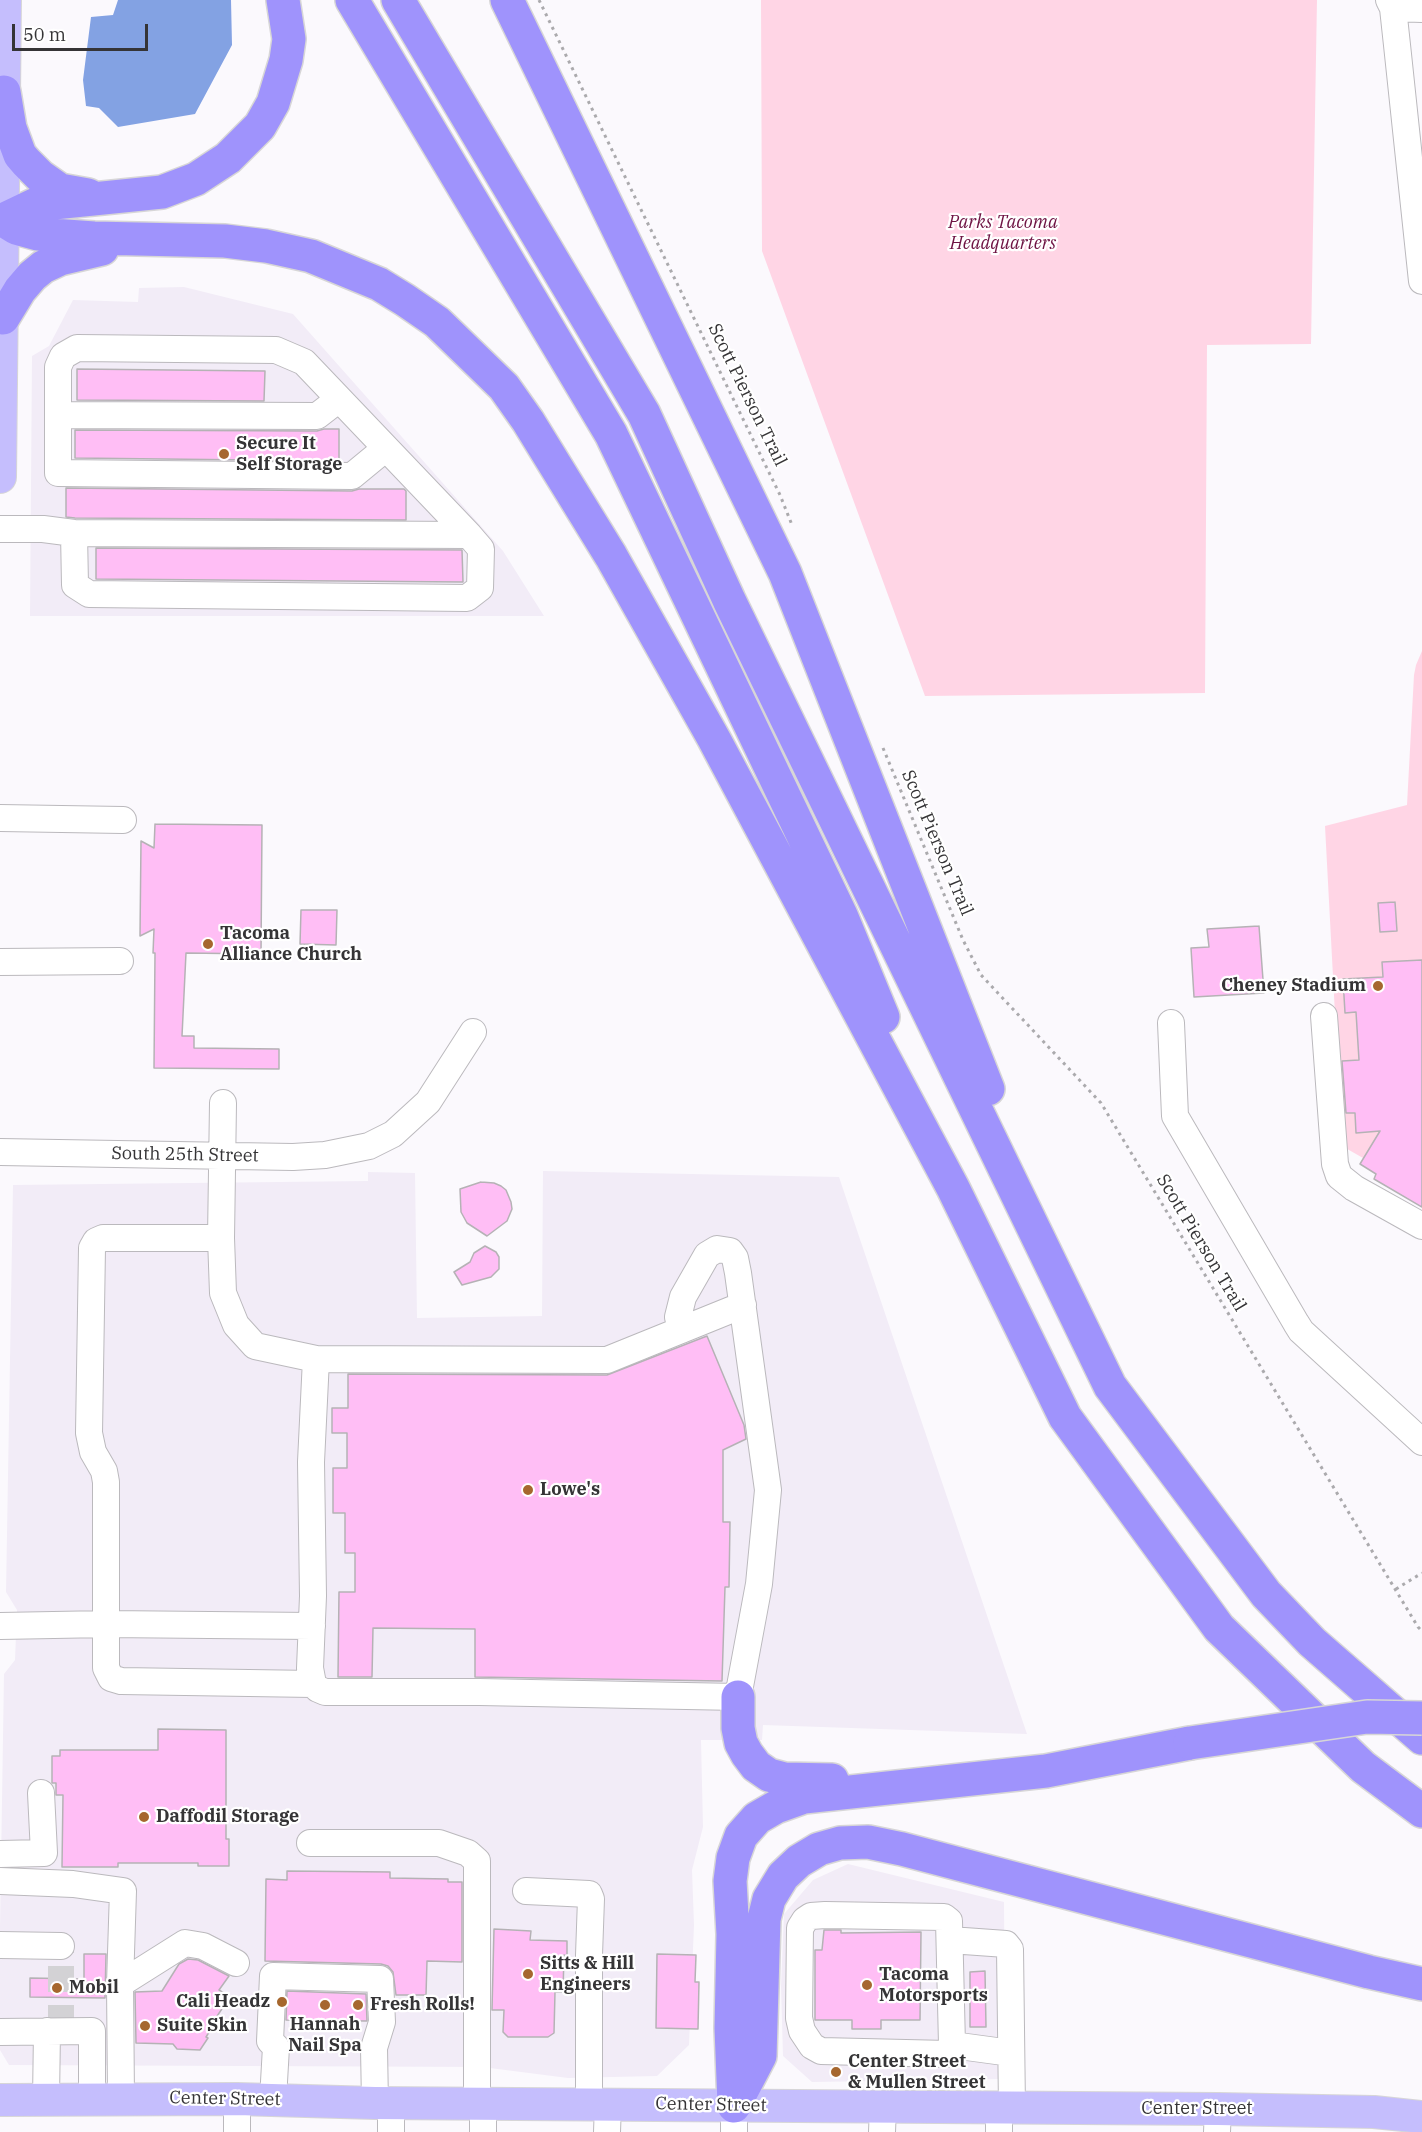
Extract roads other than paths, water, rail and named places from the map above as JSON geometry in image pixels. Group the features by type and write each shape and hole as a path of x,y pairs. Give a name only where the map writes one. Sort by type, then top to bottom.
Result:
{"highway":[{"path":"3,220 34,206 162,192 196,179 228,158 260,126 273,103 286,60 289,39 283,0"},
{"path":"352,0 611,435 841,915 953,1188"},
{"path":"398,0 644,414 729,600 1110,1386 1266,1594 1312,1642 1422,1738"},
{"path":"507,0 785,573 954,999 1062,1284"},
{"path":"4,92 7,116 15,143 32,170 60,190 107,197"},
{"path":"3,220 16,228 38,234 243,243 311,256 380,284 437,322 504,387 528,421 611,556 714,739 953,1188 1065,1417 1219,1628 1363,1767 1422,1810"},
{"path":"3,318 20,290 32,276 60,258 100,249 172,239"},
{"path":"738,1697 738,1728 741,1743 756,1766 784,1779 843,1779 884,1787"},
{"path":"734,2119 731,2028 733,1934 730,1881 733,1858 741,1836 757,1818 776,1807 804,1797 1046,1771 1190,1743 1367,1717 1422,1718"},
{"path":"734,2119 760,2056 764,1919 770,1899 783,1876 799,1861 819,1849 840,1844 868,1842 902,1849 1358,1970 1422,1984"}],"main road":[{"path":"0,477 5,0"},
{"name":"Center Street","path":"0,2100 273,2099 385,2112 602,2113 734,2119 1003,2116 1217,2120 1374,2112 1422,2117"}],"street":[{"path":"1422,9 1391,4 1422,281"},
{"path":"74,533 75,585 89,594 467,598 480,588 481,549 386,448 304,362 276,350 77,348 63,356 58,367 58,473 352,476 386,448"},
{"path":"58,415 317,417 339,399"},
{"path":"0,529 42,529 74,533 469,536"},
{"path":"0,818 123,820"},
{"path":"0,962 120,962"},
{"path":"1324,1016 1335,1164 1339,1176 1354,1188 1422,1226"},
{"path":"1171,1023 1175,1116 1296,1323 1301,1331 1422,1442"},
{"name":"South 25th Street","path":"0,1152 293,1157 325,1155 369,1146 393,1134 428,1102 473,1032"},
{"path":"223,1103 221,1238 223,1293 236,1325 255,1346 316,1359 608,1360 743,1305"},
{"path":"221,1238 103,1238 96,1241 92,1248 89,1433 93,1452 104,1471 106,1482 106,1668 114,1680 313,1684 325,1692 479,1692 738,1697 759,1584 768,1490 767,1469 743,1305 733,1255 727,1250 714,1250 707,1255 683,1297 678,1317 681,1330"},
{"path":"313,1684 310,1668 311,1462 316,1359"},
{"path":"0,1626 107,1624 312,1626"},
{"path":"0,1854 44,1853 41,1793"},
{"path":"310,1843 439,1844 468,1853 477,1861 481,2113"},
{"path":"0,1881 73,1884 123,1891 120,1984 106,2098"},
{"path":"526,1891 589,1894 591,1899 589,1955 602,2113"},
{"path":"812,1916 944,1917 949,1921 950,1940 952,2045 948,2054 821,2051 812,2046 802,2031 799,2018 800,1928 805,1920 812,1916"},
{"path":"950,1940 1006,1944 1010,1949 1011,2053 1003,2116"},
{"path":"120,1984 185,1944 203,1946 236,1963"},
{"path":"0,1945 61,1946"},
{"path":"273,2099 276,2047 270,2041 273,1976 380,1979 381,2022 374,2048 385,2112"},
{"path":"46,2099 47,2031"},
{"path":"0,2032 92,2031 106,2098"},
{"path":"952,2045 1011,2053"},
{"path":"237,2099 237,2132"}],"water":[{"path":"118,0 231,0 232,45 195,114 118,127 99,108 86,106 83,80 91,17 113,15"}],"tunnel":[{"path":"61,1946 61,2031"}],"place":[{"name":"Secure It Self Storage","path":"224,454"},
{"name":"Tacoma Alliance Church","path":"208,944"},
{"name":"Cheney Stadium","path":"1378,986"},
{"name":"Lowe's","path":"528,1490"},
{"name":"Daffodil Storage","path":"144,1817"},
{"name":"Sitts & Hill Engineers","path":"528,1974"},
{"name":"Tacoma Motorsports","path":"867,1985"},
{"name":"Mobil","path":"57,1988"},
{"name":"Cali Headz","path":"282,2002"},
{"name":"Hannah Nail Spa","path":"325,2005"},
{"name":"Fresh Rolls!","path":"358,2005"},
{"name":"Suite Skin","path":"145,2026"},
{"name":"Center Street & Mullen Street","path":"836,2072"}],"park label":[{"name":"Parks Tacoma Headquarters","path":"1003,233"}]}
